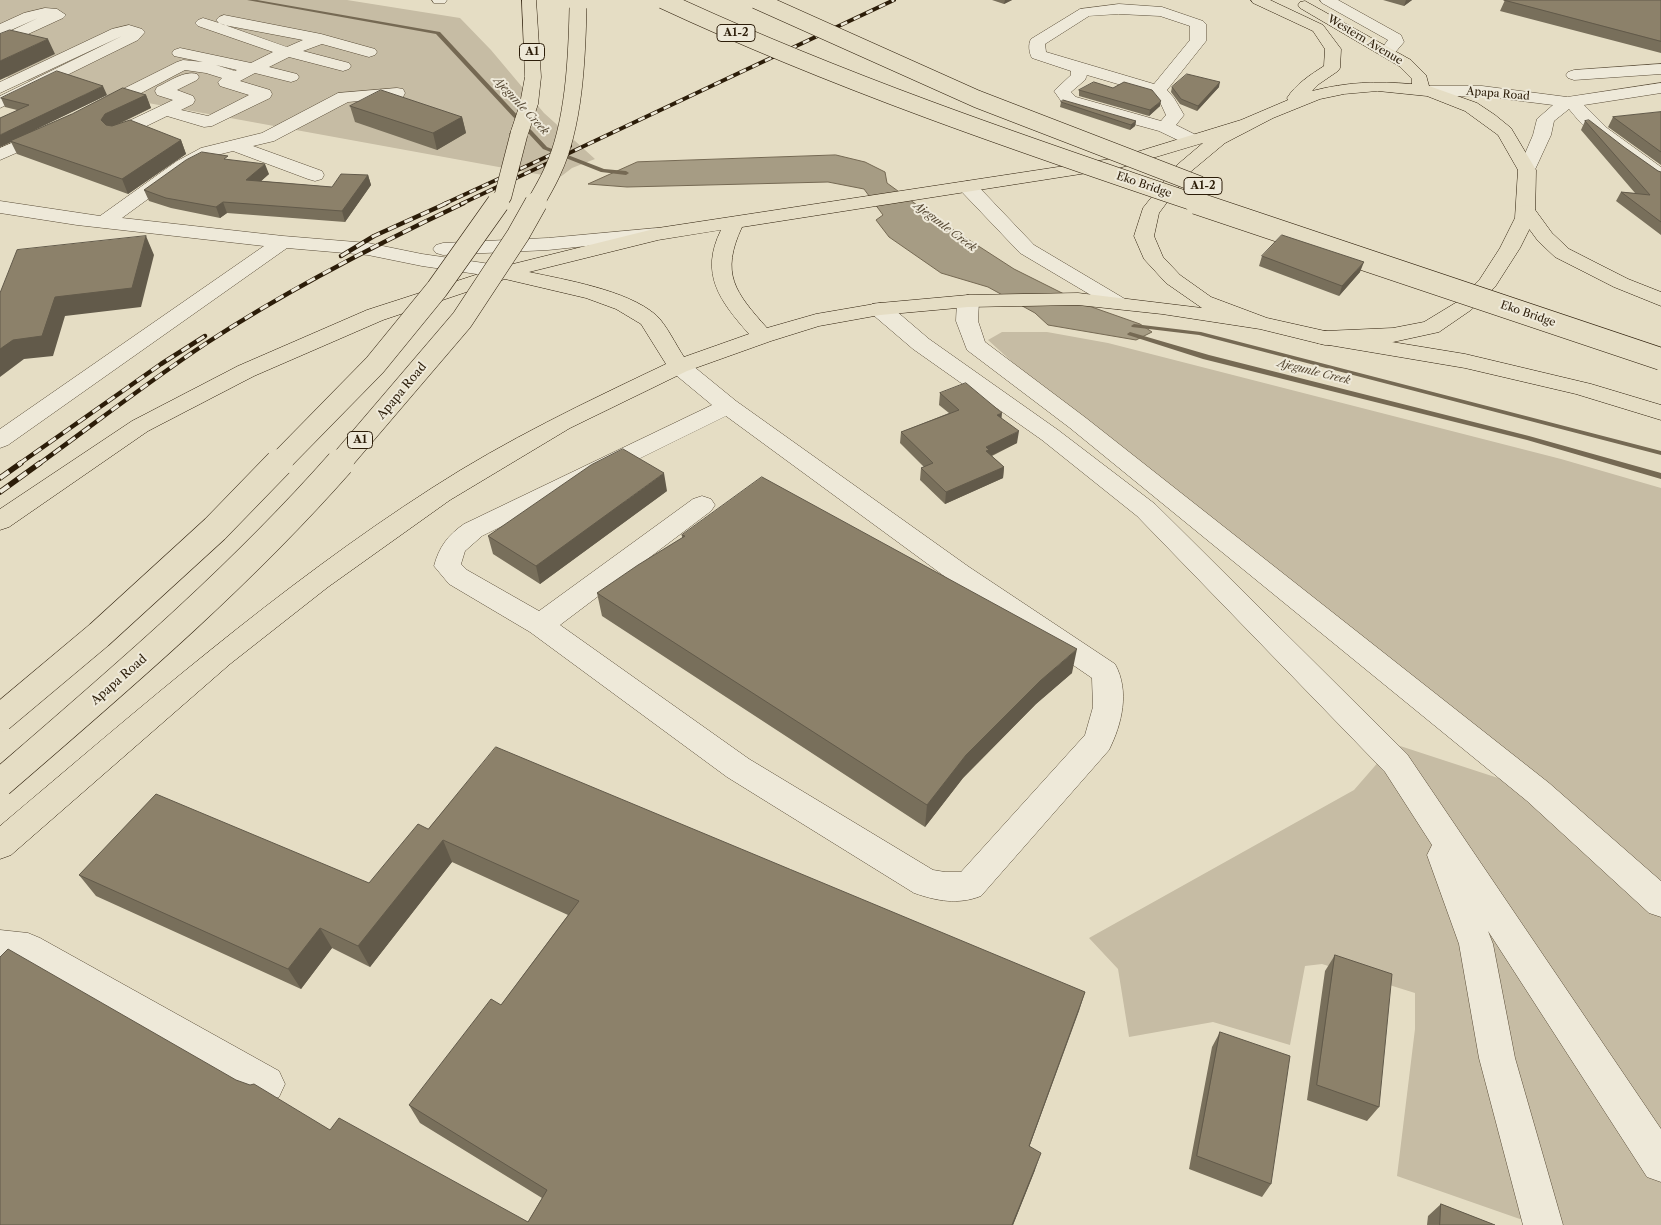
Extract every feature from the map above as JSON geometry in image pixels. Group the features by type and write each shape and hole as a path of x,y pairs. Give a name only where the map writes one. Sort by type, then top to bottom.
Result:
{"main road":[{"name":"A1","path":"0,718 99,635 215,529 375,365 437,289 478,227 502,196 529,104 533,77 529,0"},
{"name":"Apapa Road","path":"0,783 151,653 297,512 381,417 462,320 518,235 554,169 570,109 577,52 578,8 576,0"},
{"name":"Eko Bridge","path":"663,0 746,38 926,109 1204,206 1661,359"},
{"name":"Eko Bridge","path":"756,0 968,95 1085,142 1243,201 1661,342"},
{"name":"Western Avenue","path":"1258,0 1318,28 1333,49 1332,68 1313,80 1289,105"},
{"name":"Western Avenue","path":"1296,0 1405,63 1420,78 1426,90"},
{"path":"1260,323 1204,300 1173,279 1154,259 1144,236 1150,212 1183,169 1219,138 1289,105 1315,95 1344,89 1378,86 1426,90 1471,107 1489,119 1505,132 1527,170 1526,212 1510,248 1488,282 1464,306 1431,326 1393,335 1326,338"},
{"path":"0,521 140,426 246,371 375,315 504,272 658,234 1119,163 1248,124"},
{"path":"1526,212 1545,237 1562,253 1661,300"},
{"path":"734,223 722,249 722,275 730,298 763,336"},
{"path":"504,272 593,293 623,305 649,320 679,366"},
{"path":"0,845 220,656 327,574 441,494 562,423 679,366 763,336 816,320 880,309 968,301 1078,299 1118,303 1260,323 1326,338 1465,361 1583,389 1661,413"}],"street":[{"path":"1327,0 1395,38 1396,42 1387,52"},
{"path":"1158,90 1198,41 1198,24 1162,12 1119,9 1085,12 1038,42 1038,55 1158,90 1166,98 1175,115 1165,127"},
{"path":"0,30 39,13 51,12 58,15 0,42"},
{"path":"224,20 321,39 369,52"},
{"path":"203,23 287,52 343,66"},
{"path":"0,88 117,32 129,30 137,32 132,37 0,103"},
{"path":"118,133 287,52 321,39"},
{"path":"180,53 291,77"},
{"path":"87,114 183,65 208,68"},
{"path":"208,68 212,88"},
{"path":"163,91 208,68"},
{"path":"1079,68 1079,77 1062,91 1070,101 1165,127 1192,140"},
{"path":"1574,75 1661,69"},
{"path":"145,84 163,91 212,88 264,94 212,121 204,122 164,110"},
{"name":"Apapa Road","path":"1426,90 1482,92 1570,102 1661,88"},
{"path":"104,222 207,152 268,137 344,97 397,93"},
{"path":"1570,102 1609,136 1661,175"},
{"name":"Apapa Road","path":"1527,170 1542,135 1546,119 1570,102"},
{"path":"0,154 63,126"},
{"path":"236,146 315,175"},
{"path":"968,187 1027,249 1118,303"},
{"path":"0,207 104,222 283,242 368,249 440,250 548,244 658,234"},
{"path":"0,440 283,242"},
{"path":"368,249 422,260 504,272"},
{"path":"968,301 967,321 975,345 1030,389 1078,423 1538,792 1661,884"},
{"path":"880,309 921,344 1050,435 1146,510 1396,763 1661,1163"},
{"path":"679,366 728,406 960,574 1105,672 1109,694 1108,716 1098,741 969,886 945,887 926,883 738,768 540,625 458,577 447,566 451,550 461,538 474,530 728,406"},
{"path":"1050,435 1078,423"},
{"path":"540,625 702,505"},
{"path":"1538,792 1661,902"},
{"path":"1427,811 1476,944 1497,1058 1543,1225"},
{"path":"0,946 28,949 266,1084"}],"shaded area":[{"path":"0,0 347,0 460,18 491,50 544,113 595,159 572,168 559,178 0,76"},
{"path":"1002,332 1047,332 1108,343 1561,459 1661,488 1661,1225 1537,1225 1397,1176 1415,1029 1415,993 1322,964 1305,966 1290,1045 1213,1022 1129,1037 1118,969 1089,938 1354,790 1394,744 1550,795 1053,399 988,340"}],"water":[{"path":"836,155 865,162 885,172 887,183 932,216 1014,269 1086,305 1140,324 1152,332 1136,340 1048,325 1035,313 988,287 941,273 889,237 876,220 883,215 864,189 828,182 627,187 588,184 637,162"}],"building":[{"path":"1504,0 1661,0 1661,41"},
{"path":"10,30 48,39 0,61 0,34"},
{"path":"57,71 103,86 0,135 0,118 29,105 1,98"},
{"path":"1187,74 1220,82 1198,106 1181,99 1172,87"},
{"path":"1094,82 1113,88 1124,82 1152,90 1161,101 1150,110 1079,90"},
{"path":"123,88 146,95 105,114 101,120 106,125 112,126 130,120 181,140 122,179 10,141 72,114"},
{"path":"381,90 462,117 433,133 350,106"},
{"path":"1063,100 1136,121 1131,125 1061,102"},
{"path":"1661,112 1661,152 1613,117"},
{"path":"1589,120 1661,172 1661,222 1621,192 1650,195 1585,121"},
{"path":"202,152 228,156 224,159 265,164 246,180 332,187 341,174 368,175 342,211 223,202 216,207 166,198 144,190 186,160"},
{"path":"1282,235 1364,262 1342,286 1262,256"},
{"path":"146,236 132,288 55,297 42,336 13,340 0,349 0,293 17,250"},
{"path":"966,383 1002,413 997,415 1019,431 986,447 989,450 986,451 1004,467 946,492 921,468 933,463 901,432 959,410 940,393"},
{"path":"623,449 664,473 536,566 488,536 591,465"},
{"path":"762,477 1077,649 1040,681 966,755 927,805 597,593 685,536 682,535"},
{"path":"496,747 1085,992 1029,1146 1041,1153 1012,1225 0,1225 0,957 8,949 236,1080 250,1085 254,1084 330,1130 339,1118 528,1222 547,1190 409,1105 491,999 501,1005 579,901 443,840 358,946 320,928 288,969 79,875 156,794 369,883 418,824 428,829"},
{"path":"1335,955 1392,974 1379,1107 1317,1085"},
{"path":"1220,1032 1290,1056 1271,1184 1197,1156"},
{"path":"1441,1204 1495,1225 1440,1225"}],"waterway":[{"name":"Ajegunle Creek","path":"249,0 438,33 545,148 603,171 626,173"},
{"path":"1134,326 1199,333 1661,453"},
{"name":"Ajegunle Creek","path":"1130,334 1206,357 1529,438 1661,476"}],"railway":[{"path":"461,204 894,0"},
{"path":"444,204 570,146"},
{"path":"341,256 374,236 447,203"},
{"path":"39,464 163,373 236,324 332,269 464,203"},
{"path":"19,464 161,364 205,336"},
{"path":"0,478 21,463"},
{"path":"0,492 40,463"}]}
